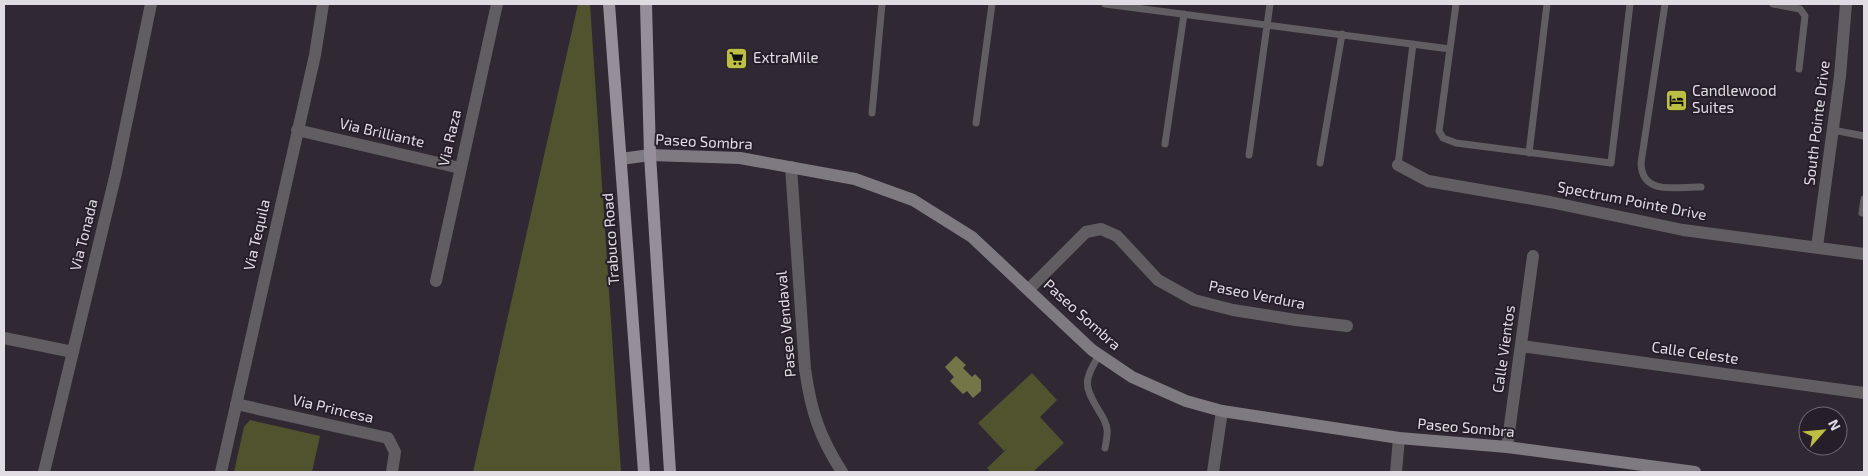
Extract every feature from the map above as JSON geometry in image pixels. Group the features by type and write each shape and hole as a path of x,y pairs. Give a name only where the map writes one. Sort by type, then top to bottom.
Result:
{"main road":[{"name":"Trabuco Road","path":"609,4 644,472"},
{"path":"646,4 650,155 670,472"}],"street":[{"name":"Via Tonada","path":"44,472 116,173 151,4"},
{"name":"Via Tequila","path":"221,472 314,55 323,4"},
{"name":"Via Raza","path":"436,281 497,4"},
{"name":"South Pointe Drive","path":"1817,247 1840,76 1846,4"},
{"name":"Via Brilliante","path":"297,130 460,168"},
{"name":"Paseo Sombra","path":"621,159 650,155 740,158 855,180 914,200 972,236 1099,355 1132,377 1186,401 1222,411 1399,438 1507,447 1695,472"},
{"name":"Spectrum Pointe Drive","path":"1398,165 1428,181 1550,202 1683,230 1864,254"},
{"name":"Paseo Vendaval","path":"791,167 808,394 815,421 826,446 842,472"},
{"name":"Paseo Verdura","path":"1029,289 1086,232 1101,230 1117,236 1158,280 1194,300 1234,310 1347,326"},
{"name":"Calle Vientos","path":"1507,447 1533,256"},
{"path":"4,338 73,352"},
{"name":"Calle Celeste","path":"1521,346 1864,393"},
{"name":"Via Princesa","path":"236,404 388,438 396,452 392,472"},
{"path":"1213,472 1222,411"},
{"path":"1396,472 1399,438"}],"lane":[{"path":"872,113 882,4"},
{"path":"976,123 992,4"},
{"path":"1105,4 1450,49"},
{"path":"1249,154 1270,4"},
{"path":"1456,4 1439,131 1443,138 1456,143 1611,163 1630,4"},
{"path":"1529,153 1547,4"},
{"path":"1664,4 1642,163 1642,175 1650,184 1658,187 1701,187"},
{"path":"1774,4 1800,9 1805,16 1799,69"},
{"path":"1165,144 1184,14"},
{"path":"1320,163 1342,34"},
{"path":"1398,165 1413,44"},
{"path":"1833,130 1864,136"},
{"path":"1864,200 1862,213 1864,213"},
{"path":"1099,355 1089,373 1087,384 1088,394 1104,419 1108,430 1105,448"}],"shaded area":[{"path":"578,4 590,4 621,472 473,472"},
{"path":"956,356 966,365 963,368 972,377 975,374 981,380 981,391 973,398 967,391 963,394 950,381 954,377 945,367"},
{"path":"1032,373 1057,400 1040,417 1064,443 1033,472 991,472 987,468 1008,448 1004,451 978,423"},
{"path":"250,420 320,436 312,472 234,472 244,427"}],"place":[{"name":"ExtraMile","path":"737,58"},
{"name":"Candlewood Suites","path":"1676,100"}]}
